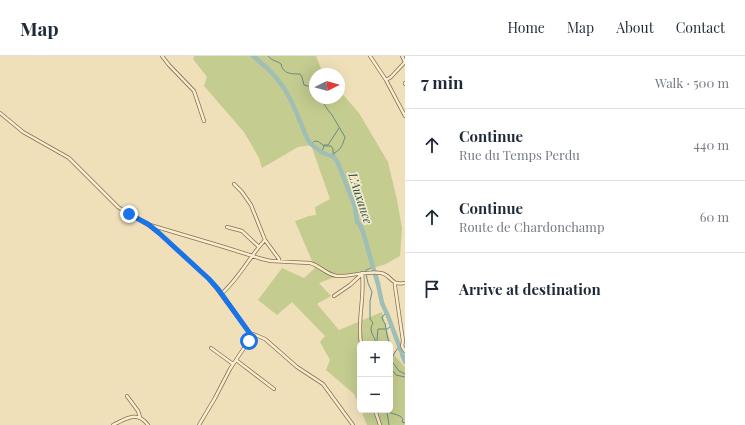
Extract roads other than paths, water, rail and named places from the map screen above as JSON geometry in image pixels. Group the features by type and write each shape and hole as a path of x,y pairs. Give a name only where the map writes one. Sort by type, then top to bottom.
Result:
{"street":[{"path":"162,56 194,91 204,121"},
{"path":"370,56 386,80 405,116"},
{"path":"386,80 391,77 405,62 402,56"},
{"path":"400,67 405,67"},
{"path":"0,113 23,132 69,158 118,207 148,224 267,260 310,263 326,273 334,275 345,276 377,272 386,275 395,283 405,284"},
{"path":"234,184 242,192 250,205 265,240 279,261"},
{"path":"148,224 209,279 251,335 253,334 265,339 297,367 323,384 353,425"},
{"path":"227,227 242,231 259,247"},
{"path":"158,228 159,233"},
{"path":"163,229 162,233 164,237"},
{"path":"221,294 265,240"},
{"path":"334,296 350,285 362,273"},
{"path":"360,341 359,334 363,297 362,273"},
{"path":"395,283 403,341 402,346 405,351"},
{"path":"199,425 216,398 233,364 251,335"},
{"path":"211,348 233,364"},
{"path":"236,360 274,390"},
{"path":"127,396 138,411 140,418 148,425"},
{"path":"377,413 380,425"},
{"path":"113,425 132,417 140,418"}],"waterway":[{"name":"L’Auxance","path":"253,56 273,74 285,89 311,144 323,153 334,157 338,163 355,207 357,222 363,232 382,303 401,351"},
{"path":"268,56 281,64 286,72 300,74 304,85 309,87"},
{"path":"324,104 345,137 340,148 334,153 334,157"},
{"path":"322,152 324,145 328,145 339,128"},
{"path":"311,144 317,141 325,146 331,146 333,149 333,154"},
{"name":"L’Auxance","path":"366,271 374,267"},
{"path":"366,274 372,292 370,301 370,319 373,323 371,331 375,341"},
{"path":"386,313 382,317 386,329"},
{"path":"388,341 386,330 391,325"},
{"path":"377,341 378,329 386,329"},
{"path":"393,356 399,347"},
{"name":"L’Auxance","path":"402,354 405,362"},
{"path":"393,363 399,371 405,374"},
{"path":"393,371 396,375 405,377"},
{"path":"387,413 389,425"},
{"path":"390,413 401,417 403,419 402,422 405,423"}]}
